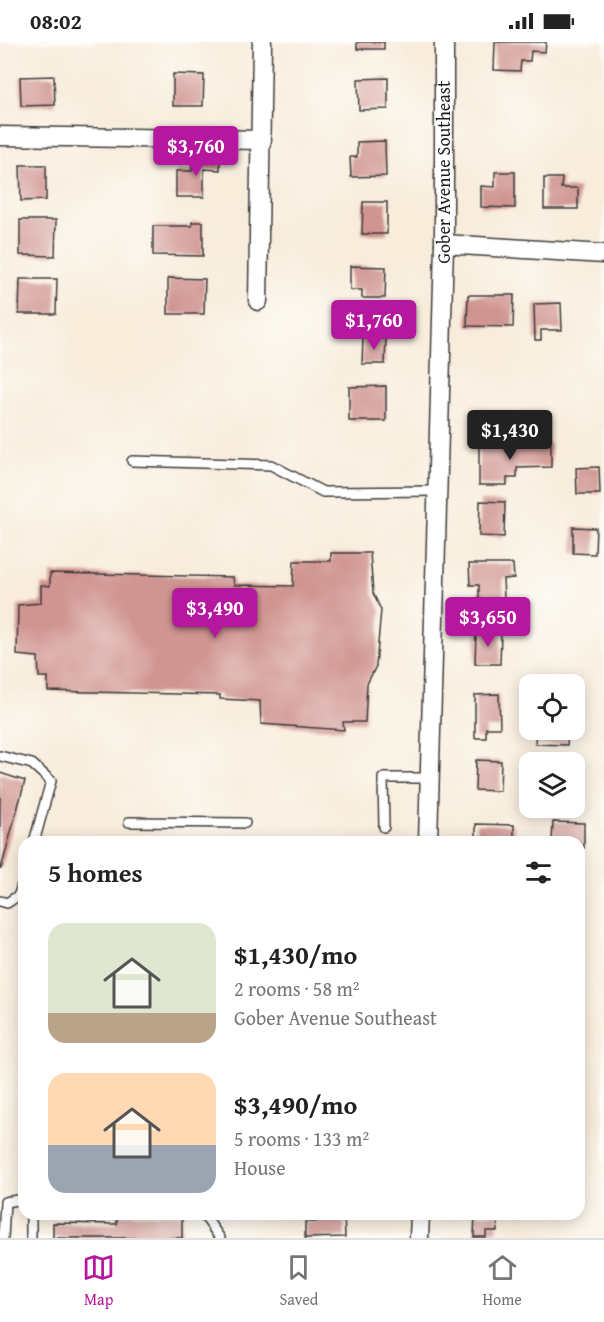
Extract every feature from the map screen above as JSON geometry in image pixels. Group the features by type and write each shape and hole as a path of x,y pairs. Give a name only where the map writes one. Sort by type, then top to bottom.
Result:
{"street":[{"path":"258,301 262,42"},
{"name":"Gober Avenue Southeast","path":"428,836 444,244 444,42"},
{"path":"0,136 262,140"},
{"path":"444,244 604,254"},
{"path":"419,1238 420,1220"}],"lane":[{"path":"132,461 271,465 322,492 437,491"},
{"path":"0,756 32,764 51,781 36,836"},
{"path":"384,827 383,778 430,778"},
{"path":"129,822 245,823"},
{"path":"0,901 7,903 18,895"},
{"path":"3,1238 5,1202 18,1200"},
{"path":"31,1238 32,1220"},
{"path":"207,1220 220,1238"}],"building":[{"path":"357,42 384,42 384,49 357,49"},
{"path":"495,42 546,42 545,52 531,51 530,61 521,61 520,71 494,70"},
{"path":"173,74 204,75 203,106 173,106"},
{"path":"54,76 55,105 21,106 20,77"},
{"path":"388,78 388,109 359,110 358,79"},
{"path":"385,141 386,176 351,177 350,157 357,157 357,142"},
{"path":"204,153 220,153 220,170 204,169 204,197 176,197 176,171 192,171 192,163 204,163"},
{"path":"20,165 46,165 46,200 21,201"},
{"path":"495,172 515,172 515,208 481,207 481,186 495,187"},
{"path":"544,178 562,178 561,188 578,188 578,209 544,209"},
{"path":"363,202 387,202 387,234 362,234"},
{"path":"20,220 56,220 55,256 20,255"},
{"path":"192,222 203,222 203,256 153,255 153,226 192,226"},
{"path":"350,266 386,267 385,298 362,298 362,290 350,290"},
{"path":"168,278 205,279 204,314 168,314"},
{"path":"20,279 57,279 56,314 19,314"},
{"path":"468,295 514,295 513,327 467,326"},
{"path":"561,303 562,330 541,330 541,340 535,340 534,304"},
{"path":"363,337 386,338 385,364 362,364"},
{"path":"386,386 386,421 349,421 349,387"},
{"path":"479,444 551,444 551,467 517,468 517,478 507,478 507,485 479,485"},
{"path":"599,467 600,494 577,494 576,468"},
{"path":"480,501 505,502 504,537 479,536"},
{"path":"573,527 596,528 595,554 573,553"},
{"path":"331,553 370,553 373,593 381,610 376,666 367,684 365,722 343,722 344,730 261,724 260,701 220,699 220,695 48,691 48,677 39,677 38,657 17,655 18,605 41,603 41,585 50,586 50,573 233,577 234,585 293,586 294,561 331,561"},
{"path":"469,564 513,564 514,578 503,579 504,598 479,599 479,585 470,585"},
{"path":"476,631 501,632 500,664 475,664"},
{"path":"499,694 500,728 486,728 486,738 475,738 475,695"},
{"path":"535,740 567,740 567,745 535,744"},
{"path":"476,760 501,761 500,791 475,790"},
{"path":"0,773 25,781 1,869 0,869"},
{"path":"553,822 584,823 584,836 552,836"},
{"path":"476,824 514,825 514,836 476,836"},
{"path":"117,1220 182,1220 182,1238 53,1238 53,1223 117,1224"},
{"path":"316,1220 344,1220 345,1237 305,1238 305,1222 316,1222"},
{"path":"475,1220 498,1220 497,1231 486,1231 486,1237 474,1237"}]}
